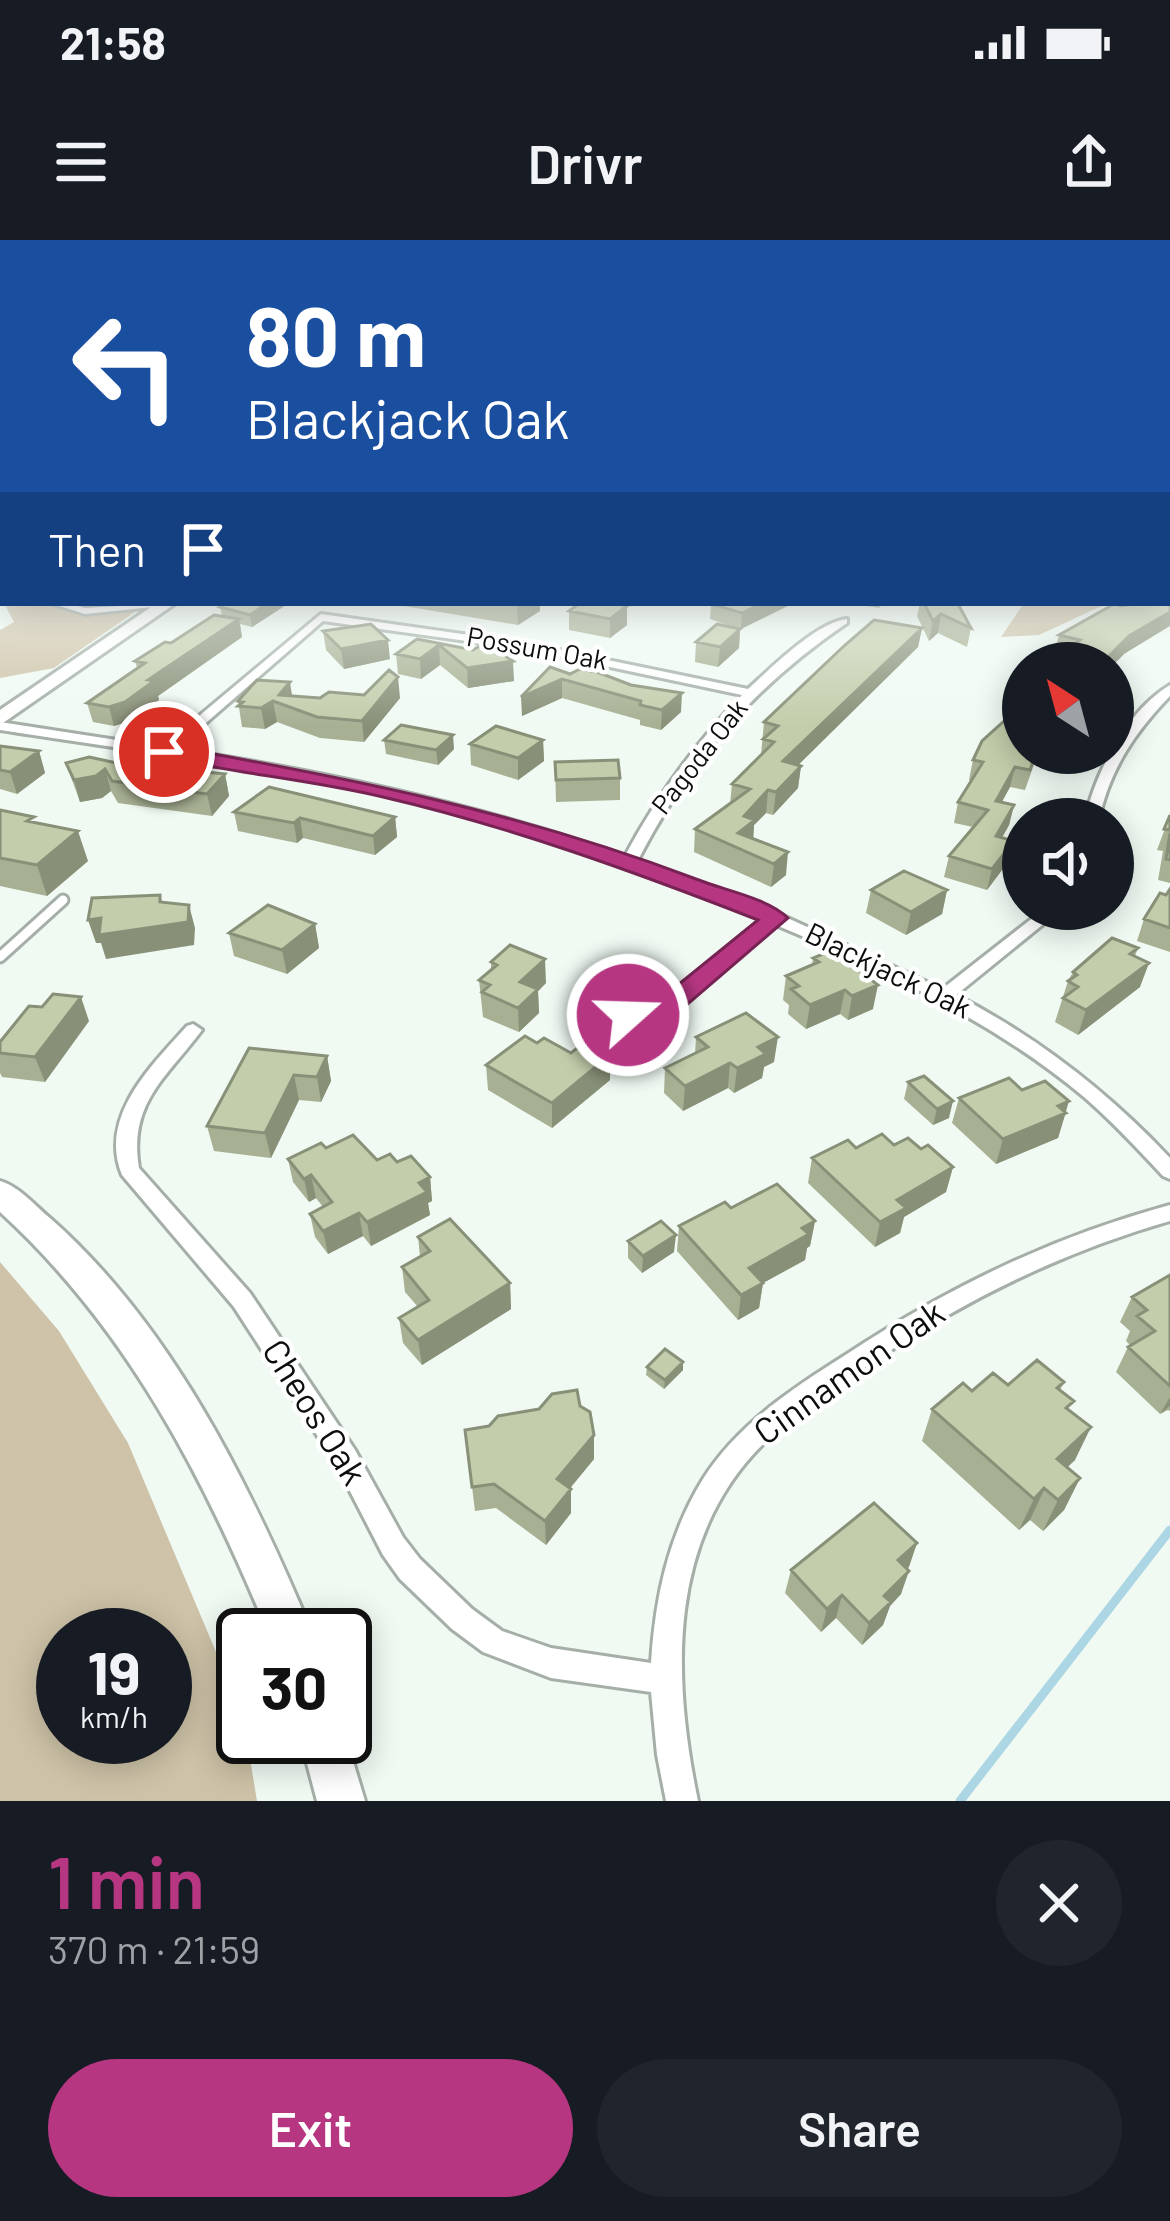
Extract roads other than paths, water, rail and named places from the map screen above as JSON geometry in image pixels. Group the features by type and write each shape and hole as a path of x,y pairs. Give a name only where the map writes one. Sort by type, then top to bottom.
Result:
{"main road":[{"path":"0,722 162,606"},
{"path":"0,1193 85,1274 162,1381 245,1526 280,1608"},
{"path":"330,1764 340,1801"}],"street":[{"path":"66,606 85,611 136,606"},
{"path":"85,611 111,642"},
{"name":"Possum Oak","path":"164,752 321,617 525,646 750,693"},
{"name":"Pagoda Oak","path":"629,862 682,770 750,693 843,621"},
{"path":"1097,798 1102,775 1138,720 1170,689"},
{"name":"Blackjack Oak","path":"0,722 380,790 516,825 776,918 1004,1028 1079,1080 1170,1171"},
{"path":"628,1015 659,1014 776,918"},
{"path":"944,996 1027,930"},
{"name":"Cheos Oak","path":"193,1030 131,1108 123,1149 129,1170 242,1300 283,1355 410,1569 493,1642 573,1668 663,1678"},
{"name":"Cinnamon Oak","path":"682,1801 670,1748 663,1678 672,1588 688,1537 716,1481 746,1443 780,1412 905,1326 963,1293 1067,1248 1170,1213"}],"lane":[{"path":"0,957 63,900"}],"waterway":[{"path":"960,1801 1170,1530"}]}
